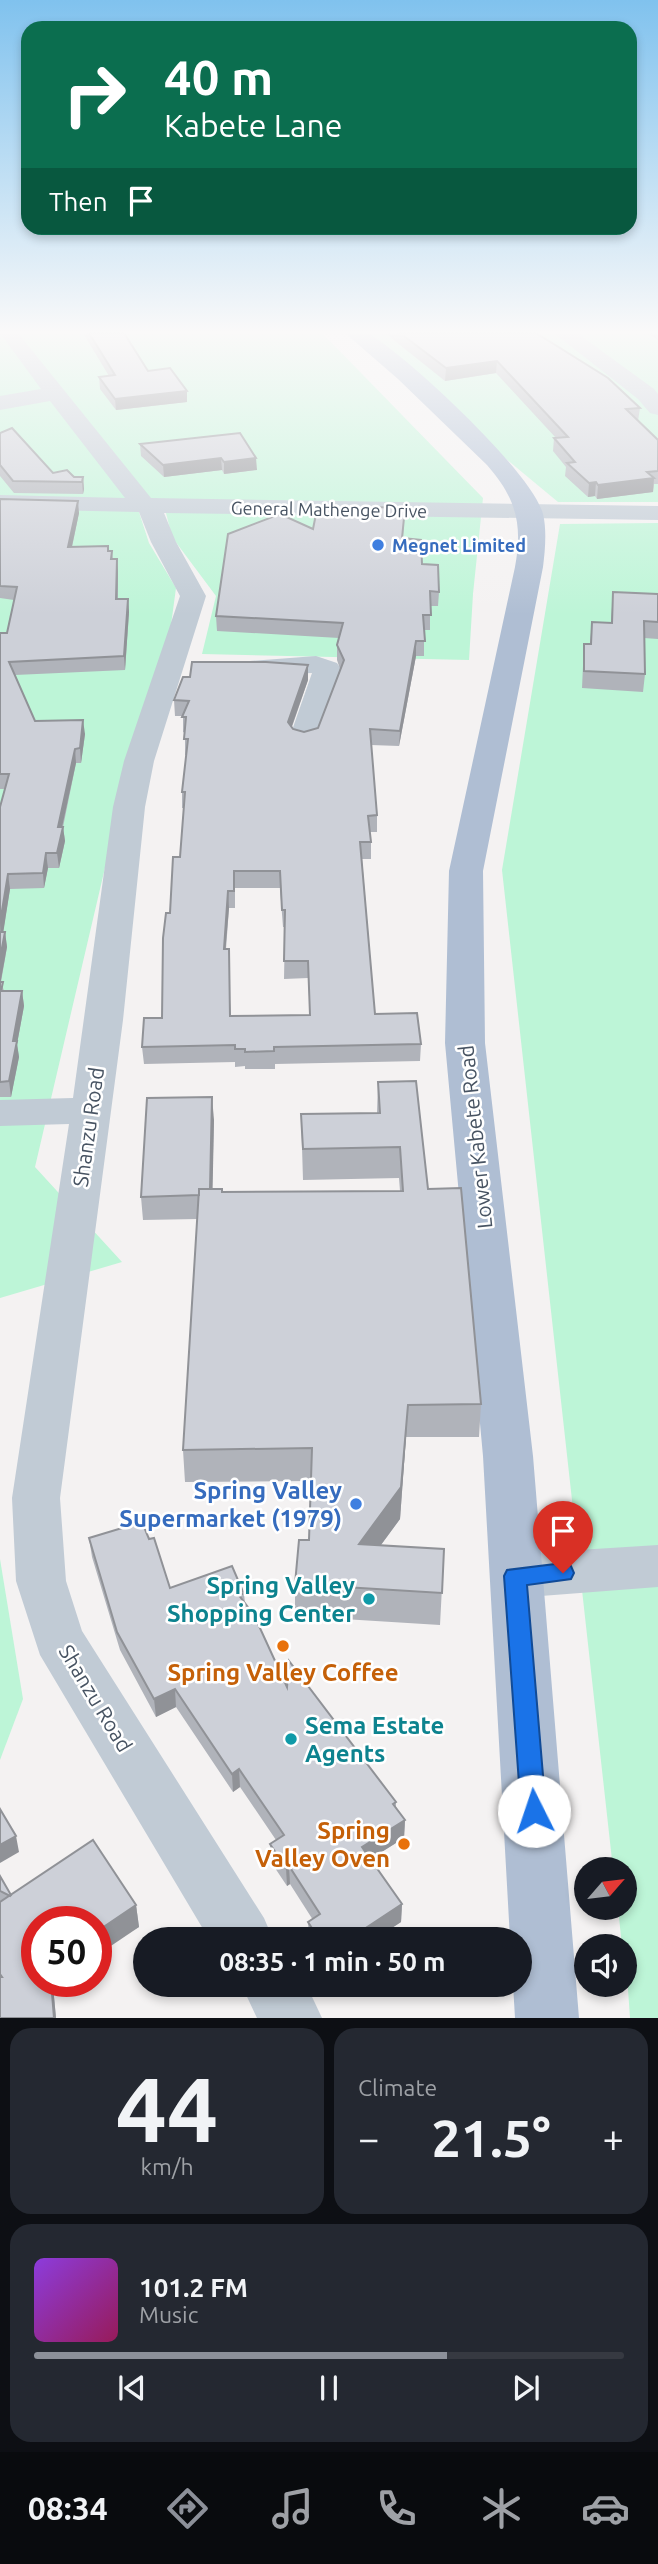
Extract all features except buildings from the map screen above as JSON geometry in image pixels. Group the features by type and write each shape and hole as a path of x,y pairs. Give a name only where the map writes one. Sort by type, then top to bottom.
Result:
{"main road":[{"name":"Lower Kabete Road","path":"462,427 496,460 530,513 532,549 505,693 466,871 465,1043 508,1456 547,2018"}],"street":[{"path":"82,427 138,499 144,505 149,505"},
{"name":"General Mathenge Drive","path":"0,502 530,513 658,513"},
{"name":"Shanzu Road","path":"149,505 157,536 183,575 193,596 181,667 139,761 129,807 104,1020 36,1498 41,1581 59,1639 236,1927"},
{"path":"232,668 316,664 327,669 305,736"},
{"path":"0,1113 89,1111"},
{"path":"515,1576 658,1566"},
{"path":"279,1997 291,2018"}],"green space":[{"path":"0,427 414,427 483,498 469,660 202,654 216,596 172,537 163,501 0,497"},
{"path":"468,427 658,427 658,502 558,502"},
{"path":"0,509 138,509 149,543 176,588 171,625 115,825 35,1167 122,1262 0,1298"},
{"path":"658,523 658,2018 630,2018 629,1997 637,1997 637,1934 621,1934 619,1920 637,1920 637,1857 612,1857 502,870 560,524"},
{"path":"0,1559 23,1699 0,1760"}],"place":[{"name":"Megnet Limited","path":"378,545"},
{"name":"Spring Valley Supermarket (1979)","path":"356,1504"},
{"name":"Spring Valley Shopping Center","path":"369,1599"},
{"name":"Spring Valley Coffee","path":"283,1646"},
{"name":"Sema Estate Agents","path":"291,1739"},
{"name":"Spring Valley Oven","path":"404,1844"}],"route":[{"path":"534,1811 515,1576 563,1573"}]}
